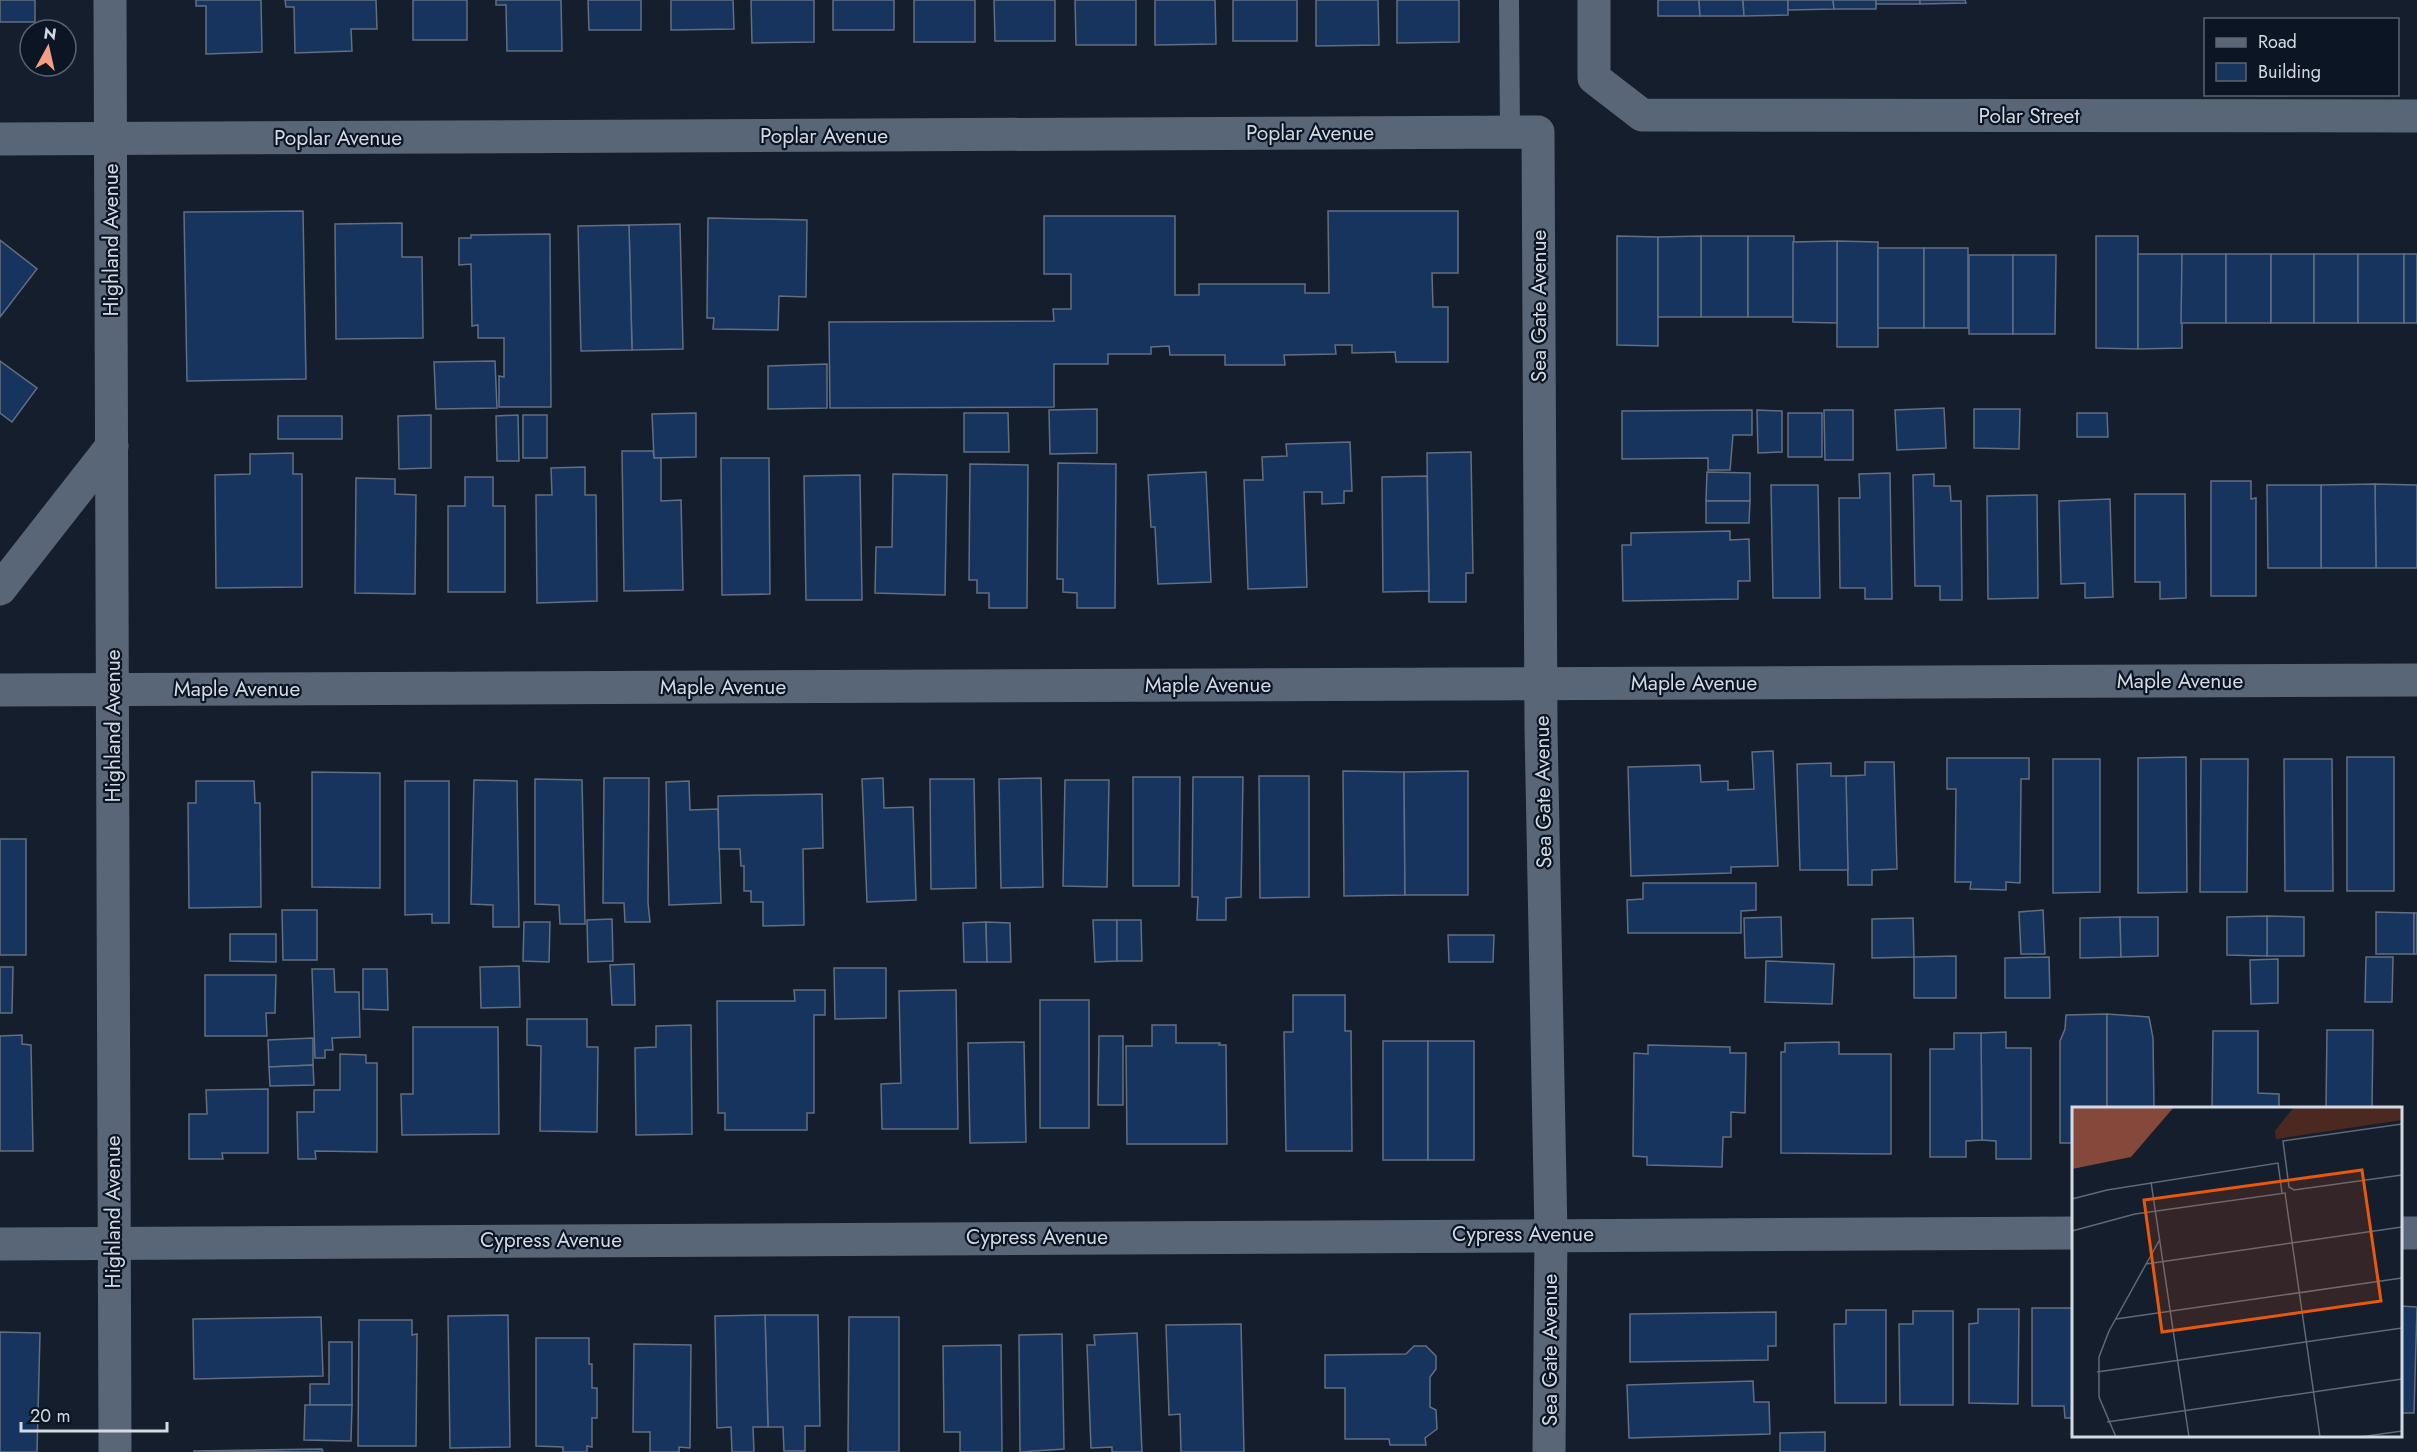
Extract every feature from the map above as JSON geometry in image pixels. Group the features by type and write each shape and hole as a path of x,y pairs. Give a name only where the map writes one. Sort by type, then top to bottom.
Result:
{"street":[{"name":"Highland Avenue","path":"110,0 113,689 112,1243 115,1452"},
{"name":"Polar Street","path":"1594,0 1594,78 1642,115 2417,116"},
{"name":"Poplar Avenue","path":"0,139 1524,132"},
{"name":"Sea Gate Avenue","path":"1524,132 1541,684 1551,1234 1549,1452"},
{"path":"0,589 112,446"},
{"name":"Maple Avenue","path":"0,690 2417,680"},
{"name":"Cypress Avenue","path":"0,1244 2072,1233"}],"lane":[{"path":"1509,0 1524,132"}],"building":[{"path":"0,0 35,0 35,18 18,18 18,22 0,22"},
{"path":"196,0 261,0 262,52 206,54 206,6 196,6"},
{"path":"285,0 376,0 377,29 351,29 352,51 295,53 294,7 286,7"},
{"path":"413,0 467,0 467,40 413,40"},
{"path":"496,0 561,0 562,51 507,51 506,5 496,5"},
{"path":"588,0 641,0 641,30 589,30"},
{"path":"671,0 733,0 734,29 671,30"},
{"path":"751,0 814,0 814,42 752,43"},
{"path":"833,0 894,0 894,30 833,30"},
{"path":"914,0 975,0 975,42 914,42"},
{"path":"994,0 1055,0 1055,41 995,41"},
{"path":"1075,0 1136,0 1136,45 1076,45"},
{"path":"1155,0 1215,0 1216,44 1155,45"},
{"path":"1233,0 1297,0 1297,41 1233,41"},
{"path":"1316,0 1378,0 1379,45 1316,46"},
{"path":"1397,0 1459,0 1459,42 1397,43"},
{"path":"1658,0 1699,0 1700,16 1658,16"},
{"path":"1699,0 1743,0 1744,16 1700,16"},
{"path":"1743,0 1788,0 1788,15 1744,16"},
{"path":"1788,0 1833,0 1834,9 1788,10"},
{"path":"1833,0 1876,0 1876,9 1834,9"},
{"path":"1876,0 1920,0 1920,4 1876,4"},
{"path":"1920,0 1965,0 1966,3 1920,4"},
{"path":"303,211 306,379 187,381 184,212"},
{"path":"1328,211 1458,211 1458,273 1432,273 1433,307 1448,307 1448,362 1396,362 1395,352 1352,353 1352,345 1335,345 1336,354 1284,355 1285,365 1225,365 1225,355 1170,355 1169,346 1151,347 1151,354 1108,354 1108,364 1054,364 1054,407 830,408 829,322 1054,321 1053,309 1071,309 1071,274 1044,274 1044,216 1175,216 1175,295 1199,295 1199,284 1305,284 1305,293 1329,293"},
{"path":"708,218 807,220 806,297 779,296 778,330 713,329 714,318 707,318"},
{"path":"402,223 402,257 422,257 423,338 336,339 335,224"},
{"path":"680,224 683,349 632,350 629,225"},
{"path":"629,225 632,350 581,351 578,226"},
{"path":"550,234 551,407 499,407 499,376 504,377 504,338 478,338 478,325 472,326 471,264 459,265 459,238 471,238 471,235"},
{"path":"1617,236 1658,237 1658,346 1617,345"},
{"path":"1701,236 1748,236 1748,317 1701,317"},
{"path":"1701,236 1701,317 1658,317 1658,237"},
{"path":"1748,236 1794,236 1793,317 1748,317"},
{"path":"2096,236 2138,236 2138,349 2096,348"},
{"path":"0,240 37,269 0,317"},
{"path":"1837,241 1878,242 1878,347 1837,347"},
{"path":"1837,241 1837,323 1793,322 1793,242"},
{"path":"1878,248 1924,248 1924,328 1878,328"},
{"path":"1924,248 1968,248 1968,328 1924,328"},
{"path":"2138,254 2182,254 2182,348 2138,349"},
{"path":"2182,254 2226,254 2226,323 2181,323"},
{"path":"2226,254 2271,254 2271,323 2226,323"},
{"path":"2271,254 2314,254 2314,323 2271,323"},
{"path":"2314,254 2358,254 2358,323 2314,323"},
{"path":"2358,254 2404,254 2404,323 2358,323"},
{"path":"2404,254 2417,254 2417,323 2404,323"},
{"path":"1969,255 2013,255 2013,334 1969,334"},
{"path":"2013,255 2056,255 2055,334 2013,334"},
{"path":"0,361 37,388 12,422 0,413"},
{"path":"495,361 497,408 436,409 434,362"},
{"path":"827,364 827,408 768,409 768,366"},
{"path":"1944,408 1946,448 1897,450 1895,410"},
{"path":"1097,409 1097,453 1050,454 1049,410"},
{"path":"1974,409 2020,409 2019,449 1974,448"},
{"path":"1752,410 1752,435 1733,435 1730,470 1708,470 1708,458 1622,459 1622,411"},
{"path":"1757,410 1782,411 1782,452 1758,453"},
{"path":"1824,410 1853,410 1853,460 1825,460"},
{"path":"696,413 696,457 654,458 652,414"},
{"path":"964,413 1008,413 1009,452 964,452"},
{"path":"1788,413 1822,413 1822,457 1788,457"},
{"path":"2077,413 2107,413 2108,437 2077,437"},
{"path":"431,415 431,468 399,469 398,416"},
{"path":"518,415 519,461 497,461 496,416"},
{"path":"523,415 547,415 547,458 523,458"},
{"path":"278,416 342,416 342,439 278,439"},
{"path":"1350,442 1352,491 1344,491 1344,503 1322,504 1322,492 1304,492 1307,587 1248,589 1244,480 1263,480 1262,457 1287,456 1286,444"},
{"path":"622,451 653,451 654,458 661,458 661,501 681,500 683,590 624,591"},
{"path":"1471,452 1473,573 1466,573 1466,602 1429,602 1427,453"},
{"path":"293,453 293,474 302,474 302,587 216,588 215,475 250,474 250,454"},
{"path":"721,458 769,458 770,594 722,595"},
{"path":"1058,463 1116,464 1115,608 1077,608 1077,593 1063,592 1063,579 1057,579"},
{"path":"970,464 1028,465 1027,608 989,608 989,593 977,593 977,580 969,580"},
{"path":"585,467 585,495 596,495 597,601 537,603 536,495 552,495 551,468"},
{"path":"1206,472 1211,582 1158,584 1155,527 1151,527 1148,475"},
{"path":"1707,472 1750,473 1750,501 1706,501"},
{"path":"1890,473 1892,599 1865,599 1865,588 1840,588 1839,498 1860,498 1859,474"},
{"path":"893,474 947,475 945,595 875,593 876,547 892,547"},
{"path":"1934,474 1934,486 1950,486 1951,501 1961,501 1962,600 1940,600 1940,586 1915,586 1913,475"},
{"path":"860,475 862,600 806,600 804,476"},
{"path":"1427,476 1429,591 1383,592 1382,477"},
{"path":"465,477 493,477 493,506 505,506 505,592 448,592 448,506 465,506"},
{"path":"356,478 395,479 395,494 416,495 415,594 355,593"},
{"path":"2211,481 2251,481 2251,499 2256,498 2256,596 2211,596"},
{"path":"2375,484 2417,485 2417,568 2376,568"},
{"path":"2375,484 2376,568 2321,568 2321,485"},
{"path":"1771,485 1818,485 1820,598 1773,598"},
{"path":"2267,485 2321,485 2321,568 2268,568"},
{"path":"2135,494 2185,494 2186,598 2160,599 2160,582 2135,582"},
{"path":"2037,495 2038,598 1988,599 1987,496"},
{"path":"2110,499 2113,597 2085,598 2085,583 2061,584 2059,501"},
{"path":"1706,501 1750,501 1749,523 1706,523"},
{"path":"1730,531 1730,540 1749,539 1750,581 1738,581 1738,599 1623,601 1622,545 1631,545 1631,533"},
{"path":"1773,751 1778,866 1731,867 1731,873 1631,876 1628,767 1700,765 1701,782 1728,781 1728,790 1754,789 1752,752"},
{"path":"2186,757 2187,892 2138,893 2138,758"},
{"path":"2347,757 2394,757 2394,891 2347,891"},
{"path":"1947,758 2029,758 2029,779 2021,779 2020,883 2006,882 2006,890 1970,889 1971,882 1955,882 1956,789 1947,789"},
{"path":"2053,759 2100,759 2100,892 2053,893"},
{"path":"2201,759 2248,759 2247,892 2200,892"},
{"path":"2284,759 2332,759 2333,891 2285,891"},
{"path":"1865,762 1894,762 1897,869 1872,870 1872,885 1848,885 1846,776 1865,775"},
{"path":"1831,763 1831,776 1846,776 1848,870 1800,870 1797,764"},
{"path":"1343,771 1404,772 1405,895 1344,896"},
{"path":"1468,771 1468,895 1405,895 1404,772"},
{"path":"312,772 380,773 380,888 312,887"},
{"path":"1259,776 1309,776 1309,897 1260,898"},
{"path":"1133,777 1180,777 1179,886 1133,886"},
{"path":"1193,777 1243,777 1241,897 1226,898 1226,920 1197,920 1198,897 1192,897"},
{"path":"604,778 649,778 648,903 650,922 625,922 624,903 603,903"},
{"path":"883,778 884,808 913,807 916,900 867,902 862,779"},
{"path":"1041,778 1043,887 1001,888 999,779"},
{"path":"535,779 582,780 585,924 560,924 559,905 535,904"},
{"path":"930,779 974,779 976,888 931,889"},
{"path":"474,780 517,781 519,927 493,927 493,905 471,904"},
{"path":"1065,780 1109,780 1107,887 1063,886"},
{"path":"196,781 254,781 255,803 260,803 261,907 189,908 188,803 196,803"},
{"path":"405,781 449,781 449,923 432,923 432,914 405,915"},
{"path":"689,781 690,810 718,809 721,903 669,905 666,782"},
{"path":"822,794 823,848 803,849 804,925 763,926 763,902 751,902 751,891 744,891 744,866 741,866 740,849 719,849 718,796"},
{"path":"0,839 26,839 26,955 0,955"},
{"path":"1643,883 1756,883 1756,910 1741,911 1741,933 1628,933 1627,900 1643,899"},
{"path":"282,910 317,910 317,960 283,960"},
{"path":"2043,910 2045,954 2021,954 2019,912"},
{"path":"2376,912 2414,913 2414,954 2376,954"},
{"path":"2414,913 2417,913 2417,954 2414,954"},
{"path":"2267,916 2304,917 2304,956 2267,956"},
{"path":"2267,916 2267,956 2227,955 2227,917"},
{"path":"1781,917 1782,957 1745,958 1744,918"},
{"path":"2120,917 2121,957 2080,958 2080,918"},
{"path":"2120,917 2158,917 2158,956 2121,957"},
{"path":"1913,918 1914,957 1872,958 1872,919"},
{"path":"612,919 613,961 588,962 587,920"},
{"path":"1093,920 1117,920 1117,961 1095,962"},
{"path":"1117,920 1141,920 1142,961 1117,961"},
{"path":"524,922 550,922 549,962 523,961"},
{"path":"986,922 987,962 964,962 963,923"},
{"path":"986,922 1010,923 1011,962 987,962"},
{"path":"230,934 276,934 276,962 230,961"},
{"path":"1448,935 1494,935 1493,962 1449,962"},
{"path":"1956,956 1956,998 1914,998 1914,957"},
{"path":"2049,957 2050,998 2005,998 2005,958"},
{"path":"2366,957 2393,957 2392,1002 2365,1002"},
{"path":"2278,959 2278,1003 2251,1004 2250,960"},
{"path":"1766,961 1834,964 1832,1004 1765,1002"},
{"path":"634,964 635,1005 612,1005 610,965"},
{"path":"519,966 520,1007 481,1008 480,967"},
{"path":"0,967 13,967 12,1013 0,1013"},
{"path":"834,968 886,968 886,1018 835,1019"},
{"path":"312,969 334,969 335,992 359,992 360,1037 332,1038 333,1050 325,1050 325,1058 315,1058"},
{"path":"363,969 387,969 388,1010 363,1009"},
{"path":"205,975 276,975 275,1013 266,1013 267,1036 205,1036"},
{"path":"794,990 825,990 825,1015 814,1015 814,1113 807,1113 807,1130 725,1130 725,1113 718,1113 717,1001 795,1001"},
{"path":"956,990 958,1129 882,1129 881,1084 901,1083 899,991"},
{"path":"1293,995 1345,995 1345,1031 1351,1031 1352,1151 1286,1151 1284,1032 1293,1032"},
{"path":"1040,1000 1089,1000 1089,1128 1040,1128"},
{"path":"2107,1014 2107,1107 2072,1107 2072,1143 2060,1143 2060,1041 2065,1029 2066,1015"},
{"path":"2107,1014 2149,1017 2153,1038 2154,1107 2107,1107"},
{"path":"527,1019 587,1019 587,1047 598,1047 597,1132 540,1131 541,1046 527,1045"},
{"path":"691,1025 692,1134 636,1135 635,1048 656,1047 656,1026"},
{"path":"1152,1025 1176,1025 1176,1043 1226,1045 1227,1144 1127,1144 1126,1046 1152,1046"},
{"path":"413,1027 498,1027 499,1134 402,1135 401,1094 413,1094"},
{"path":"2327,1030 2373,1030 2372,1107 2326,1107"},
{"path":"2213,1031 2258,1031 2258,1093 2279,1094 2279,1107 2212,1107"},
{"path":"2006,1032 2006,1048 2031,1048 2031,1159 1996,1159 1996,1141 1982,1140 1981,1033"},
{"path":"1954,1033 1981,1033 1982,1140 1966,1141 1966,1157 1930,1157 1930,1049 1954,1049"},
{"path":"22,1035 22,1044 31,1045 33,1151 0,1151 0,1036"},
{"path":"1099,1036 1123,1036 1123,1105 1098,1105"},
{"path":"313,1038 313,1065 269,1067 268,1040"},
{"path":"1383,1041 1428,1041 1428,1160 1383,1160"},
{"path":"1428,1041 1474,1041 1474,1160 1428,1160"},
{"path":"1024,1042 1026,1142 970,1143 968,1043"},
{"path":"1839,1042 1839,1054 1891,1054 1891,1154 1781,1153 1781,1052 1785,1052 1785,1043"},
{"path":"1648,1045 1730,1047 1730,1053 1746,1053 1745,1113 1731,1112 1731,1137 1723,1137 1722,1167 1647,1165 1647,1157 1633,1156 1634,1053 1648,1054"},
{"path":"340,1054 366,1055 366,1063 377,1063 377,1152 315,1151 316,1159 298,1159 297,1112 314,1112 314,1090 340,1090"},
{"path":"313,1065 314,1085 270,1086 269,1067"},
{"path":"268,1089 268,1153 222,1153 223,1159 189,1159 189,1114 207,1114 206,1090"},
{"path":"2402,1306 2417,1307 2414,1413 2402,1413"},
{"path":"2032,1308 2072,1308 2072,1418 2065,1418 2064,1406 2032,1406"},
{"path":"1978,1309 2019,1309 2018,1404 1969,1403 1969,1324 1978,1323"},
{"path":"1846,1310 1886,1310 1886,1403 1835,1403 1834,1324 1846,1324"},
{"path":"1913,1311 1953,1311 1953,1405 1900,1405 1899,1324 1913,1324"},
{"path":"1776,1312 1776,1346 1768,1346 1768,1360 1630,1362 1630,1314"},
{"path":"508,1315 510,1447 450,1448 448,1316"},
{"path":"765,1315 818,1315 820,1426 805,1426 805,1451 784,1451 783,1427 768,1427"},
{"path":"765,1315 768,1427 753,1427 754,1452 732,1452 731,1427 717,1428 715,1316"},
{"path":"321,1317 323,1376 194,1379 193,1319"},
{"path":"849,1317 899,1317 899,1452 848,1452"},
{"path":"359,1320 412,1320 412,1335 417,1334 416,1446 358,1446"},
{"path":"1241,1324 1244,1452 1181,1452 1180,1414 1169,1415 1166,1325"},
{"path":"0,1332 40,1333 37,1452 0,1452"},
{"path":"1137,1333 1142,1452 1112,1452 1112,1447 1091,1448 1087,1345 1095,1345 1094,1335"},
{"path":"1062,1334 1064,1449 1020,1452 1019,1335"},
{"path":"536,1338 589,1338 592,1388 597,1388 597,1418 592,1418 592,1447 587,1446 587,1452 563,1452 563,1447 536,1446"},
{"path":"329,1342 352,1342 352,1405 310,1405 310,1384 329,1384"},
{"path":"634,1344 691,1345 690,1448 679,1447 679,1452 650,1452 650,1432 633,1432"},
{"path":"1001,1345 1002,1452 960,1452 960,1432 944,1432 943,1346"},
{"path":"1414,1346 1426,1346 1436,1356 1436,1369 1430,1377 1430,1407 1436,1410 1437,1429 1425,1438 1426,1445 1390,1445 1389,1439 1345,1439 1345,1388 1325,1388 1325,1355 1406,1354"},
{"path":"1753,1381 1754,1402 1769,1402 1770,1434 1629,1438 1627,1385"},
{"path":"305,1405 352,1405 351,1441 304,1440"},
{"path":"1825,1432 1825,1452 1780,1452 1780,1433"},
{"path":"322,1449 323,1452 193,1451"}]}
